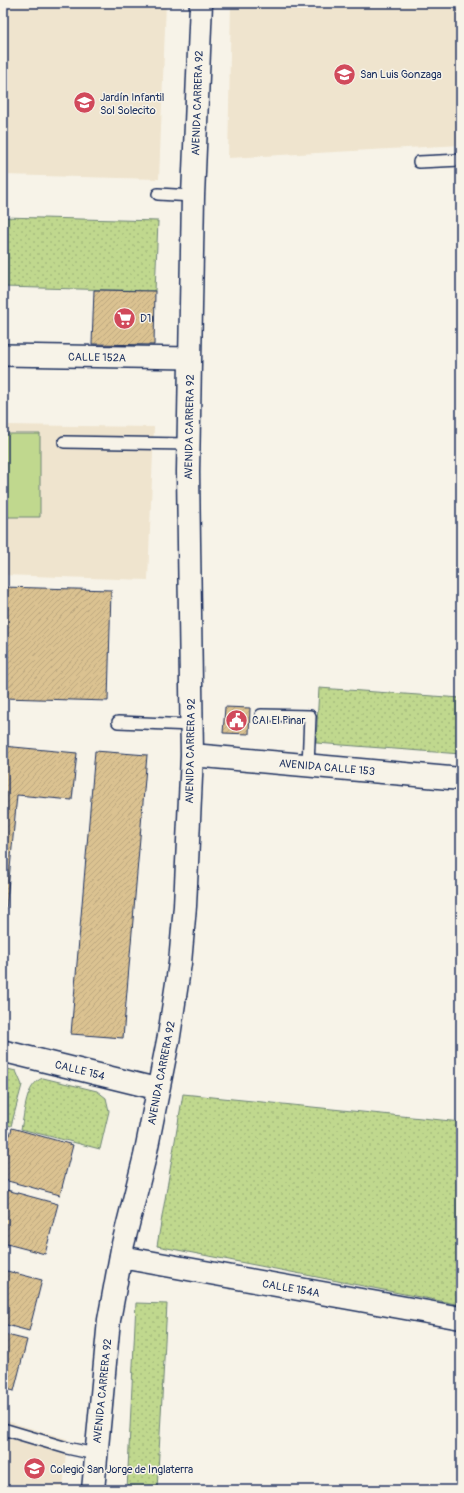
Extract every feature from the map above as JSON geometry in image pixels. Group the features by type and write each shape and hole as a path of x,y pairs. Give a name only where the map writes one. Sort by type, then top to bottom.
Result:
{"main road":[{"name":"AVENIDA CARRERA 92","path":"93,1490 95,1454 110,1320 121,1257 145,1156 169,1036 180,963 185,906 192,756 188,444 193,196 201,3"},
{"name":"AVENIDA CALLE 153","path":"192,756 461,779"},
{"name":"CALLE 154A","path":"121,1257 461,1318"}],"street":[{"name":"CALLE 152A","path":"3,356 190,358"},
{"name":"CALLE 154","path":"3,1051 158,1089"}],"lane":[{"path":"419,162 461,160"},
{"path":"158,194 193,196"},
{"path":"64,442 188,444"},
{"path":"261,715 310,716 308,766"},
{"path":"118,722 192,725"},
{"path":"3,1430 67,1448 95,1454"}],"shaded area":[{"name":"Jardín Infantil Sol Solecito","path":"3,3 166,3 159,179 3,175"},
{"name":"San Luis Gonzaga","path":"231,3 461,3 461,145 228,158"},
{"path":"3,425 154,427 148,580 3,575"},
{"name":"Colegio San Jorge de Inglaterra","path":"3,1420 67,1439 63,1490 3,1490"}],"green space":[{"path":"3,217 158,221 155,291 3,287"},
{"path":"3,434 40,434 40,517 3,517"},
{"path":"319,688 461,698 461,754 316,743"},
{"path":"3,1068 16,1071 22,1085 11,1126 3,1124"},
{"path":"43,1078 97,1091 106,1098 109,1111 100,1149 21,1129 29,1093 37,1081"},
{"path":"183,1094 461,1122 461,1305 157,1246"},
{"path":"136,1303 167,1304 157,1490 127,1490"}],"building":[{"name":"D1","path":"94,290 155,291 154,345 92,344"},
{"path":"3,587 111,590 108,701 3,698"},
{"name":"CAI El Pinar","path":"225,707 250,708 249,734 223,733"},
{"path":"3,746 77,753 72,800 17,795 3,942"},
{"path":"95,751 147,755 123,1038 71,1034"},
{"path":"12,1128 73,1145 60,1195 4,1180 3,1133 10,1135"},
{"path":"3,1189 58,1204 45,1254 3,1243"},
{"path":"3,1270 42,1280 29,1331 3,1324"},
{"path":"3,1334 27,1340 14,1391 3,1388"}],"place":[{"name":"San Luis Gonzaga","path":"345,74"},
{"name":"Jardín Infantil Sol Solecito","path":"84,103"},
{"name":"D1","path":"124,318"},
{"name":"CAI El Pinar","path":"237,720"},
{"name":"Colegio San Jorge de Inglaterra","path":"34,1469"}]}
